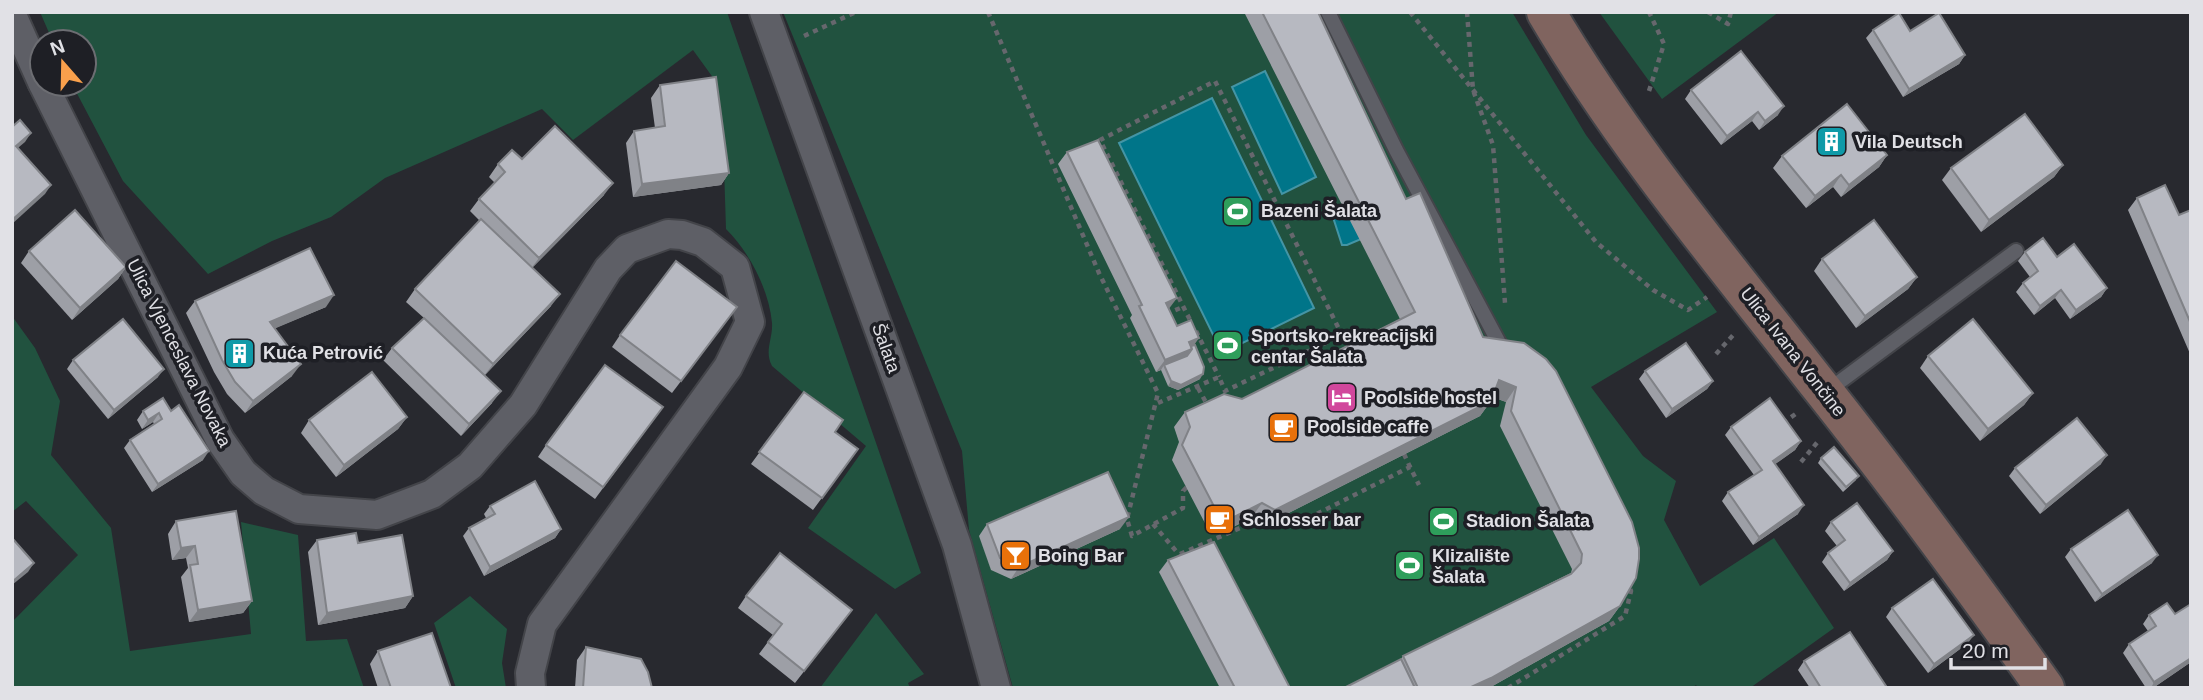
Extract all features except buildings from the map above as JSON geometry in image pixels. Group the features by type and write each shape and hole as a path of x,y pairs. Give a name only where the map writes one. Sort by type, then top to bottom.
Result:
{"main road":[{"name":"Ulica Ivana Vončine","path":"1546,12 1575,62 1699,232 1812,402 2033,684"}],"street":[{"name":"Šalata","path":"764,12 957,545 996,688"},
{"name":"Ulica Vjenceslava Novaka","path":"12,15 28,50"},
{"name":"Ulica Vjenceslava Novaka","path":"50,98 220,440 243,473 264,491 299,509 377,515 432,494 456,478 523,405 608,269 627,249 657,237 682,235 703,242 735,267 750,322 728,367 542,624 530,673 531,688"}],"lane":[{"path":"1328,12 1396,150 1516,370"},
{"path":"1812,402 2016,251"}],"path":[{"path":"778,48 856,12"},
{"path":"988,12 1099,273 1158,393 1158,403 1127,519 1132,536 1183,508 1183,491 1187,487"},
{"path":"1410,12 1596,242 1653,290 1688,310 1715,291"},
{"path":"1467,12 1473,90 1493,145 1508,340 1504,351"},
{"path":"1649,12 1664,44 1649,91"},
{"path":"1708,12 1728,24 1731,12"},
{"path":"1215,81 1342,335 1225,391 1183,307 1100,140 1215,81"},
{"path":"1159,317 1183,307"},
{"path":"1181,329 1192,324"},
{"path":"1716,355 1735,333"},
{"path":"1158,403 1219,377"},
{"path":"1198,388 1212,414"},
{"path":"1783,423 1812,402"},
{"path":"1801,462 1820,439"},
{"path":"1404,454 1419,485"},
{"path":"1281,517 1297,524 1410,467"},
{"path":"1180,554 1256,520"},
{"path":"1153,524 1180,554 1187,567"},
{"path":"1508,688 1625,616 1631,591 1626,580"}],"green space":[{"path":"40,12 727,12 921,573 895,589 808,528 866,446 772,366 769,350 772,323 767,297 750,260 726,229 724,167 714,79 693,50 573,140 542,109 385,178 331,217 272,241 208,274 123,181 79,98 98,98 98,28 47,28"},
{"name":"Sportsko-rekreacijski centar Šalata","path":"783,12 1512,12 1586,135 1717,312 1591,387 1643,456 1676,481 1664,520 1700,586 1774,538 1834,628 1750,688 1698,688 1696,685 1692,688 1013,688 969,530 962,451"},
{"path":"1599,12 1779,12 1662,99"},
{"path":"12,316 35,348 60,401 51,455 111,528 130,651 251,634 241,522 298,535 306,641 347,639 364,688 15,688 12,684 12,622 78,555 26,501 12,512"},
{"path":"470,596 507,629 502,663 506,688 456,688 434,623"},
{"path":"876,613 924,674 908,683 910,688 820,688"}],"water":[{"path":"1265,71 1316,177 1282,194 1232,87"},
{"path":"1212,98 1314,308 1222,353 1119,143"},
{"path":"1359,200 1373,234 1342,245 1332,214 1340,207"}],"place":[{"name":"Vila Deutsch","path":"1832,142"},
{"name":"Bazeni Šalata","path":"1238,211"},
{"name":"Sportsko-rekreacijski centar Šalata","path":"1228,346"},
{"name":"Kuća Petrović","path":"240,353"},
{"name":"Poolside hostel","path":"1341,398"},
{"name":"Poolside caffe","path":"1284,427"},
{"name":"Schlosser bar","path":"1219,520"},
{"name":"Stadion Šalata","path":"1443,521"},
{"name":"Boing Bar","path":"1015,556"},
{"name":"Klizalište Šalata","path":"1409,566"}]}
